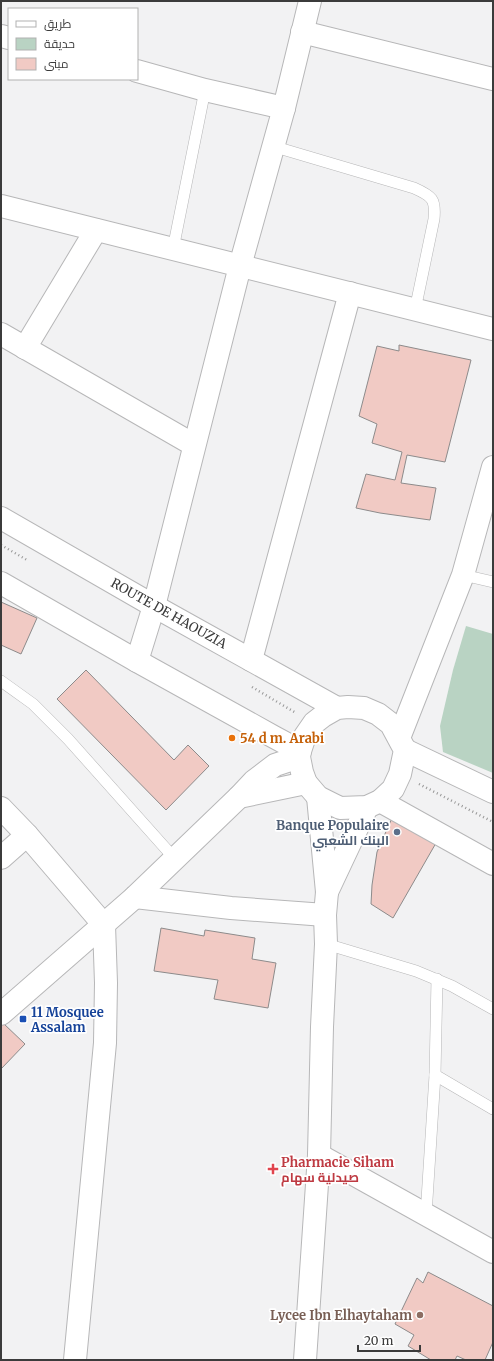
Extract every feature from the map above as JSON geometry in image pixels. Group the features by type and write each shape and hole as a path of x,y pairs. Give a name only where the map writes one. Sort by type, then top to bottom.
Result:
{"street":[{"path":"137,661 154,606 240,266 272,146 284,108 310,1"},
{"path":"302,32 493,79"},
{"path":"138,71 205,90 284,108"},
{"path":"1,206 493,329"},
{"path":"26,348 96,230"},
{"path":"251,660 350,293"},
{"path":"1,334 194,445"},
{"path":"327,892 373,804 393,789 400,774 402,744 463,574 493,467"},
{"name":"ROUTE DE HAOUZIA","path":"1,518 154,606 337,708"},
{"path":"1,582 137,661 274,737 300,754"},
{"path":"305,1360 319,1155 322,1027 326,944 325,915 327,892 312,790 302,772 300,754 305,736 314,723 337,708 364,708 378,714 391,724 402,744 493,792"},
{"path":"1,1014 135,897 254,781 275,765 300,754"},
{"path":"239,797 312,790 340,808 373,804 493,864"},
{"path":"1,808 27,835 104,925 106,983 105,1043 75,1360"},
{"path":"1,858 27,835"},
{"path":"135,897 231,908 325,915"},
{"path":"319,1155 493,1252"}],"lane":[{"path":"173,249 205,90"},
{"path":"272,146 414,188 430,196 434,202 434,219 415,310"},
{"path":"463,574 493,582"},
{"path":"1,681 33,704 68,738 175,859"},
{"path":"326,944 416,971 437,979 493,1009"},
{"path":"426,1215 435,1075 437,979"},
{"path":"435,1075 493,1109"}],"path":[{"path":"400,774 493,822"}],"green space":[{"path":"466,626 493,634 493,773 443,752 440,726 453,670"}],"building":[{"path":"399,345 471,360 445,462 407,455 401,483 436,488 430,520 356,508 366,474 395,480 402,452 372,443 377,424 359,416 377,346 399,351"},
{"path":"1,602 37,618 21,654 1,645"},
{"path":"86,670 174,760 188,745 209,766 166,810 57,699"},
{"path":"392,818 436,843 393,918 371,904 377,852"},
{"path":"161,928 204,936 205,930 255,938 252,959 276,963 268,1008 214,999 218,980 154,971"},
{"path":"3,1023 25,1044 1,1069 1,1025"},
{"path":"428,1272 493,1306 493,1342 485,1360 466,1360 457,1356 455,1360 431,1360 408,1346 414,1335 395,1324 417,1278 423,1283"}],"place":[{"name":"54 d m. Arabi","path":"232,738"},
{"name":"Banque Populaire البنك الشعبي","path":"397,832"},
{"name":"11 Mosquee Assalam","path":"23,1019"},
{"name":"Pharmacie Siham صيدلية سهام","path":"273,1169"},
{"name":"Lycee Ibn Elhaytaham","path":"420,1315"}]}
